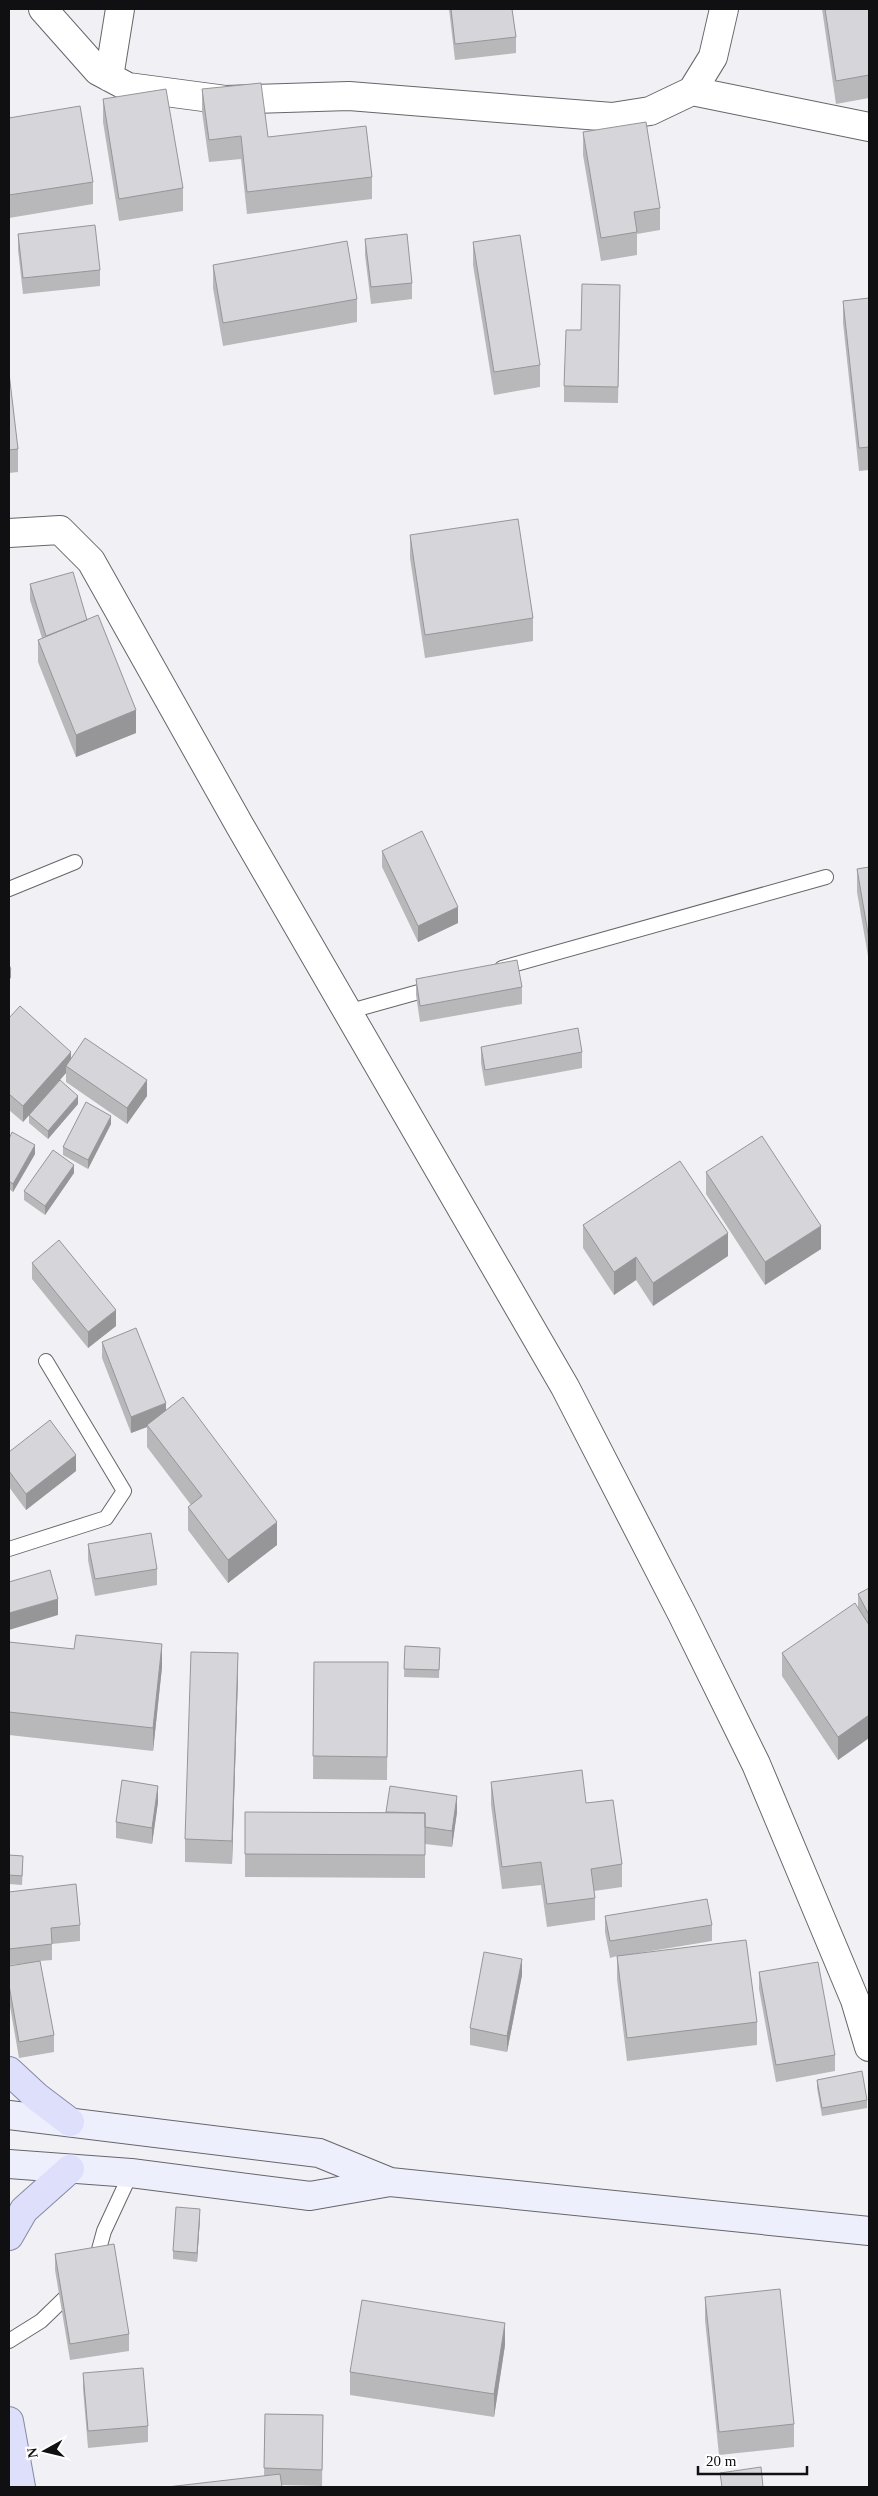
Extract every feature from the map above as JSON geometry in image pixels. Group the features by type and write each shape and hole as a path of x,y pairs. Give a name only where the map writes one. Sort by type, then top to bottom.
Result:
{"main road":[{"path":"9,2071 37,2097 70,2122"},
{"path":"9,2115 319,2152 390,2182"},
{"path":"9,2164 130,2173 310,2196 390,2182 869,2231"},
{"path":"9,2236 24,2210 70,2169"},
{"path":"9,2421 21,2487"}],"street":[{"path":"44,9 98,71 128,88 226,100 349,96 612,117 650,111 692,91 713,57 724,9"},
{"path":"109,77 120,9"},
{"path":"692,91 869,127"},
{"path":"9,534 60,530 91,561 347,1012 565,1388 682,1614 756,1764 855,2000 869,2047"}],"lane":[{"path":"9,889 75,862"},
{"path":"491,971 826,877"},
{"path":"347,1012 443,985"},
{"path":"9,1550 106,1518 124,1491 46,1361"},
{"path":"9,2341 41,2321 68,2297 98,2253 104,2230 130,2173"}],"building":[{"path":"451,9 512,9 516,37 455,44"},
{"path":"825,9 869,9 869,75 836,81"},
{"path":"261,83 268,137 366,126 372,177 247,192 241,136 209,140 202,89"},
{"path":"166,89 183,188 119,199 103,99"},
{"path":"80,106 93,182 9,195 9,118"},
{"path":"646,122 660,208 634,212 637,232 601,238 583,132"},
{"path":"95,225 100,270 23,278 18,234"},
{"path":"407,234 412,283 371,287 365,239"},
{"path":"520,235 540,365 494,372 473,242"},
{"path":"347,241 357,299 223,323 213,265"},
{"path":"582,284 620,285 618,387 564,386 566,330 581,330"},
{"path":"869,298 869,447 859,448 843,301"},
{"path":"9,373 18,449 9,450"},
{"path":"518,519 533,618 425,635 410,535"},
{"path":"73,572 87,620 46,636 30,584"},
{"path":"98,615 136,710 76,735 38,640"},
{"path":"422,831 458,907 418,926 382,851"},
{"path":"869,867 869,939 857,869"},
{"path":"517,960 522,987 420,1006 416,979"},
{"path":"20,1006 71,1052 23,1106 9,1094 9,1018"},
{"path":"578,1028 582,1052 485,1070 481,1047"},
{"path":"85,1038 147,1080 127,1108 66,1066"},
{"path":"60,1080 78,1096 48,1131 29,1115"},
{"path":"86,1102 111,1116 88,1160 63,1147"},
{"path":"12,1132 35,1145 13,1184 9,1181 9,1139"},
{"path":"762,1136 821,1226 765,1262 706,1172"},
{"path":"53,1150 74,1165 45,1206 24,1191"},
{"path":"680,1161 728,1233 653,1283 636,1257 614,1272 583,1225"},
{"path":"59,1240 116,1310 88,1332 32,1263"},
{"path":"136,1328 166,1403 131,1417 102,1342"},
{"path":"183,1397 277,1522 228,1560 188,1507 202,1496 147,1425"},
{"path":"50,1420 76,1455 26,1494 9,1471 9,1452"},
{"path":"151,1533 157,1569 95,1579 88,1544"},
{"path":"50,1570 58,1599 9,1613 9,1582"},
{"path":"869,1588 869,1615 858,1594"},
{"path":"855,1603 869,1625 869,1715 838,1737 782,1653"},
{"path":"76,1635 162,1644 153,1728 9,1712 9,1642 74,1649"},
{"path":"405,1646 440,1648 439,1670 404,1669"},
{"path":"191,1652 238,1653 232,1841 185,1839"},
{"path":"314,1662 388,1662 387,1757 313,1756"},
{"path":"582,1770 586,1803 613,1800 622,1864 591,1869 595,1898 547,1904 541,1862 502,1867 491,1782"},
{"path":"122,1780 158,1786 152,1828 116,1822"},
{"path":"390,1786 457,1796 452,1831 425,1827 425,1813 386,1812"},
{"path":"245,1812 425,1813 425,1855 245,1854"},
{"path":"9,1855 23,1856 22,1876 9,1875"},
{"path":"76,1884 80,1925 51,1928 52,1944 9,1949 9,1892"},
{"path":"707,1899 712,1925 610,1941 605,1916"},
{"path":"746,1940 757,2022 627,2038 617,1956"},
{"path":"484,1952 522,1959 507,2036 470,2028"},
{"path":"40,1961 54,2035 19,2042 9,1985 9,1966"},
{"path":"818,1962 835,2055 776,2065 759,1972"},
{"path":"862,2071 867,2100 822,2108 817,2080"},
{"path":"176,2207 200,2209 197,2253 173,2251"},
{"path":"114,2244 129,2334 70,2344 55,2254"},
{"path":"780,2289 794,2424 719,2432 705,2297"},
{"path":"362,2300 505,2323 494,2394 350,2372"},
{"path":"143,2368 148,2426 88,2431 83,2373"},
{"path":"265,2414 323,2415 322,2470 264,2468"},
{"path":"761,2467 763,2487 722,2487 720,2473"},
{"path":"280,2474 282,2487 167,2487"}]}
